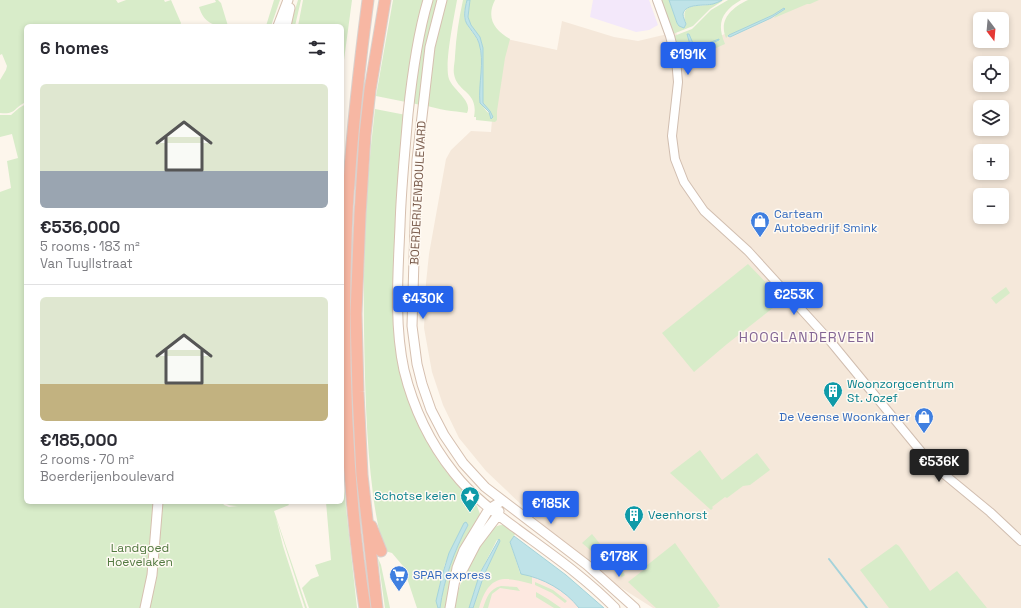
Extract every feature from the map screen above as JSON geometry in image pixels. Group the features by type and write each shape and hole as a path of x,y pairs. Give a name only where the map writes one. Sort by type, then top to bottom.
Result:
{"highway":[{"path":"353,132 351,88 361,0"},
{"path":"365,608 354,521 346,392 344,316 347,218 353,132 368,0"},
{"path":"377,608 362,475 356,314 365,134 370,90 385,0"},
{"path":"366,515 381,551"}],"main road":[{"path":"279,24 288,0"},
{"path":"286,24 292,0"},
{"name":"BOERDERIJENBOULEVARD","path":"428,0 417,43 408,116 398,255 398,321 404,368 411,394 418,413 441,455 454,474 489,509 599,591 615,608"},
{"name":"BOERDERIJENBOULEVARD","path":"442,0 430,47 417,160 412,326 417,364 427,398 444,435 454,451 485,487 587,565 635,608"},
{"path":"450,608 457,568 464,550 489,509 502,501"},
{"path":"451,598 466,562 476,544 498,515 502,501"},
{"path":"145,608 152,576 158,504"}],"street":[{"path":"657,0 668,30 676,59 678,82 672,136 675,159 684,182 704,211 748,251 819,329 923,454 1021,541"}],"shaded area":[{"path":"593,0 649,0 658,25 649,30 636,32 590,17"},
{"path":"801,0 1021,0 1021,608 653,608 585,565 486,471 459,438 443,405 432,372 424,328 429,254 446,159 451,150 471,131 491,132 498,46 502,38 557,50 562,21 614,37 638,41 676,32 684,52"},
{"path":"483,571 544,577 583,608 471,608"}],"green space":[{"path":"0,0 116,0 118,3 126,0 164,0 165,2 171,0 181,23 24,24 24,103 9,113 0,113 0,80 7,66 2,54 0,55"},
{"path":"215,0 218,0 221,3 227,24 214,24 206,20 201,12 199,7 216,2"},
{"path":"274,0 280,0 272,24 267,24"},
{"path":"298,0 301,0 295,24 291,24"},
{"path":"303,0 352,0 344,60 344,24 298,24"},
{"path":"393,0 426,0 406,102 376,96"},
{"path":"430,0 440,0 420,105 412,103 416,63"},
{"path":"444,0 457,0 450,41 448,72 451,83 467,104 467,113 425,105 430,65"},
{"path":"463,0 467,0 464,14 465,20 477,38 480,46 480,100 488,113 492,115 483,103 483,48 480,37 471,25 468,17 470,0 495,0 491,12 493,23 500,32 510,39 505,58 497,120 495,122 476,120 476,117 474,117 475,108 471,97 459,85 454,74 457,35"},
{"path":"661,0 669,0 677,23 679,26 684,28 686,24 684,17 687,9 724,0 710,9 693,26 673,34"},
{"path":"728,0 741,0 734,4 722,18 721,30 725,44 697,55 680,54 678,52 674,36 692,29 711,10"},
{"path":"748,0 819,0 774,18 784,8 773,15 729,35 726,38 724,31 725,19 732,10"},
{"name":"Landgoed Hoevelaken","path":"24,105 24,504 223,504 229,507 256,504 288,504 289,505 274,511 307,608 305,608 276,518 283,546 303,608 0,608 0,192 11,188 7,161 18,158 12,134 0,137 0,115 11,115"},
{"path":"375,109 406,115 398,336 426,434 435,456 448,474 477,506 480,514 446,608 440,608 444,586 454,555 468,525 459,533 445,564 439,587 438,608 417,608 403,566 392,553 385,551 383,548 374,501 366,412 364,302 367,191"},
{"path":"748,264 783,300 694,372 662,333"},
{"path":"1006,287 1010,293 996,304 991,298"},
{"path":"700,450 722,480 757,453 770,470 750,485 743,486 727,498 725,497 712,507 713,508 711,510 670,473"},
{"path":"344,489 357,608 309,608 302,588 311,579 319,576 315,565 331,560 326,504 344,504"},
{"path":"227,504 258,504 239,506"},
{"path":"503,525 517,531 510,542 520,573 532,576 532,584 512,579 498,581 487,589 479,608 473,608 484,575 500,541 497,540 480,573 469,608 454,608 465,572 474,556 492,530 497,526"},
{"path":"592,534 625,575 622,577 582,543"},
{"path":"675,543 720,606 717,608 656,608 628,582"},
{"path":"896,544 899,546 930,591 957,571 987,608 889,608 860,570"},
{"path":"378,558 381,565 390,608 385,608"},
{"path":"535,582 553,590 567,601 565,603 552,593 535,585"},
{"path":"501,586 517,587 520,591 500,588 492,594 488,608 483,608 491,591"},
{"path":"536,592 561,608 554,608 536,597"}],"water":[{"path":"467,0 470,0 468,17 471,25 480,37 483,48 483,103 493,117 491,119 489,112 480,103 481,50 477,39 465,21 465,7"},
{"path":"669,0 722,0 713,4 687,8 683,14 686,24 684,28 679,26 677,23"},
{"path":"784,8 785,9 771,18 730,37 728,36 773,15"},
{"path":"687,34 689,34 695,48 719,40 695,51 691,48"},
{"path":"466,522 468,525 450,565 440,608 438,608 436,601 449,553 464,523"},
{"path":"514,536 566,575 604,608 579,608 560,590 537,578 521,574 510,542"},
{"path":"499,539 500,541 484,575 473,608 469,608 480,573"}],"waterway":[{"path":"829,559 867,608"}],"place":[{"name":"Carteam Autobedrijf Smink","path":"760,238"},
{"name":"Woonzorgcentrum St. Jozef","path":"833,408"},
{"name":"De Veense Woonkamer","path":"924,434"},
{"name":"Schotse keien","path":"470,513"},
{"name":"Veenhorst","path":"634,532"},
{"name":"SPAR express","path":"399,592"}],"district":[{"name":"HOOGLANDERVEEN","path":"807,337"}]}
